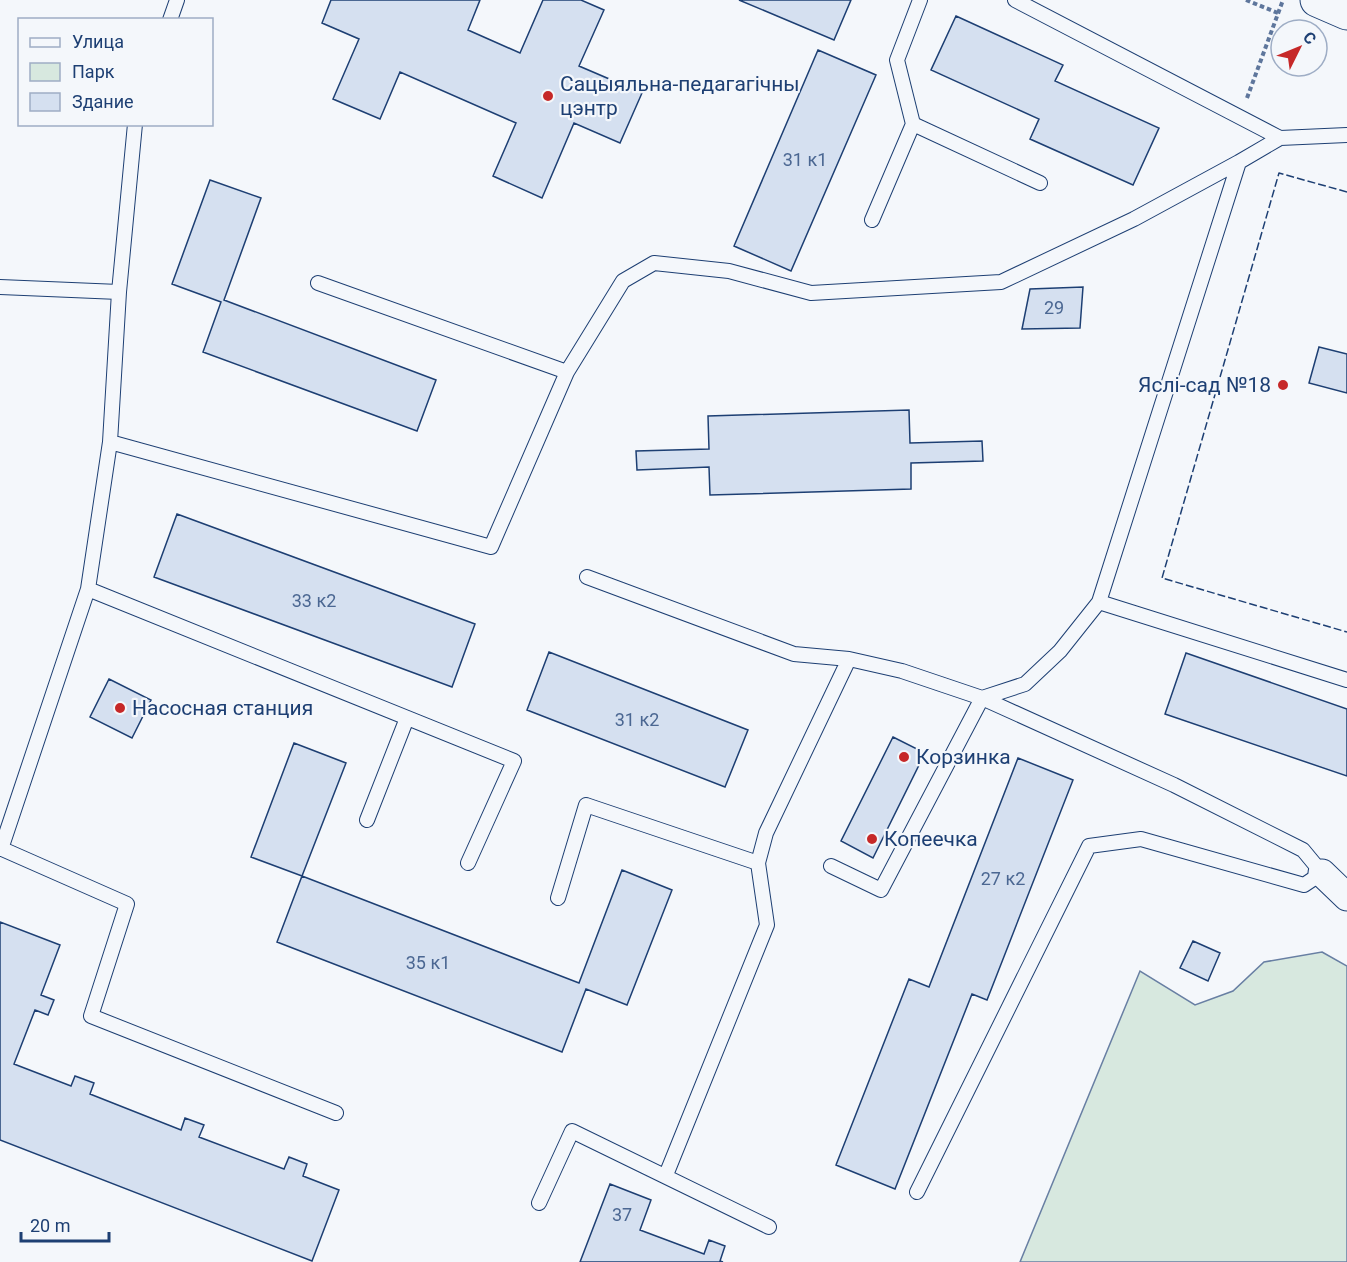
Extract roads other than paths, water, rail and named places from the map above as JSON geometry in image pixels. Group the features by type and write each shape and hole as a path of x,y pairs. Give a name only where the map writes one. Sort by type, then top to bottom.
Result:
{"main road":[{"path":"1317,0 1347,13"}],"street":[{"path":"1322,873 1347,897"}],"lane":[{"path":"171,18 177,0"},
{"path":"872,220 913,123 897,60 920,0"},
{"path":"1015,0 1280,138"},
{"path":"913,123 1040,183"},
{"path":"135,126 119,292 110,442 88,589 1,848 127,904 91,1017 336,1113"},
{"path":"110,442 491,547 567,372 623,281 654,263 729,271 811,292 1000,282 1134,219 1280,138 1347,135"},
{"path":"831,866 881,890 982,698 1025,684 1060,651 1099,602 1239,162"},
{"path":"318,283 567,372"},
{"path":"0,287 119,292"},
{"path":"587,577 794,654 849,658 902,671 982,698 1174,785 1303,850 1322,873 1304,885 1141,839 1089,846 917,1192"},
{"path":"88,589 514,761 468,863"},
{"path":"1099,602 1347,680"},
{"path":"666,1175 767,925 758,863 766,833 849,658"},
{"path":"367,820 406,718"},
{"path":"558,898 586,805 758,863"},
{"path":"538,1203 572,1131 769,1227"}],"place":[{"name":"Сацыяльна-педагагічны цэнтр","path":"548,96"},
{"name":"Яслі-сад №18","path":"1283,385"},
{"name":"Насосная станция","path":"120,708"},
{"name":"Корзинка","path":"904,757"},
{"name":"Копеечка","path":"872,839"}]}
